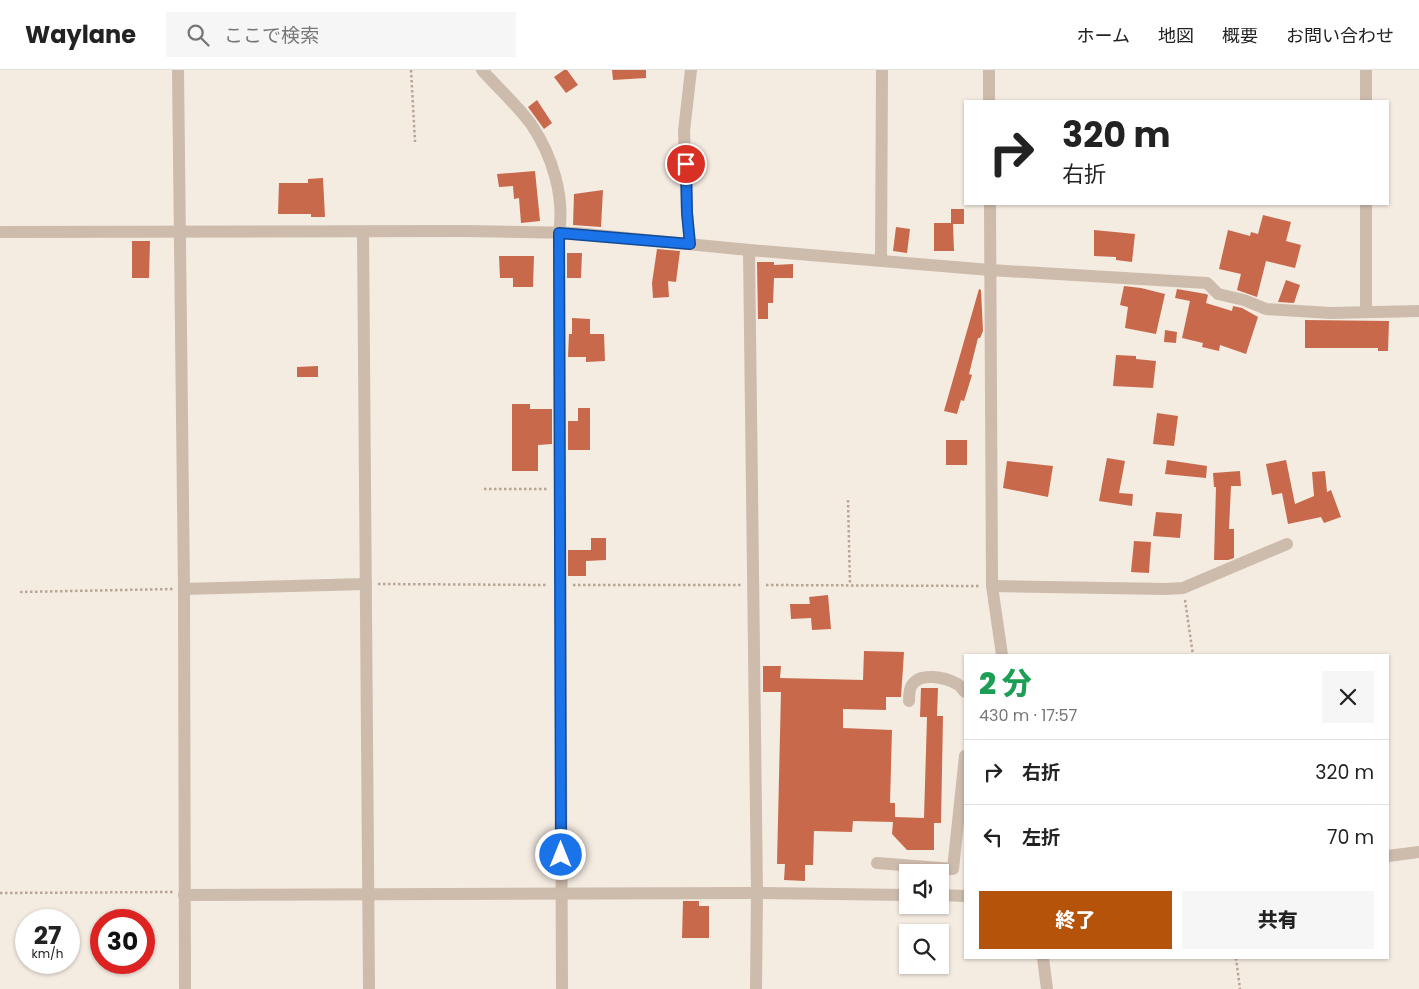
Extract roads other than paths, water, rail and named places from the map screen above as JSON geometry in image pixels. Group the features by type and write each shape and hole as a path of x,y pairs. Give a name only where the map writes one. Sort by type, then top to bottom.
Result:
{"street":[{"path":"178,70 184,589 185,989"},
{"path":"482,70 530,124 547,152 560,200 562,989"},
{"path":"690,244 684,131 691,70"},
{"path":"881,260 882,70"},
{"path":"989,70 990,100"},
{"path":"1366,70 1366,100"},
{"path":"990,205 992,586 1002,654"},
{"path":"1366,205 1366,312"},
{"path":"0,232 559,233 990,270 1207,283 1218,294 1244,300 1266,309 1294,312 1419,311"},
{"path":"363,232 369,989"},
{"path":"749,250 757,893 756,989"},
{"path":"992,586 1184,588 1287,544"},
{"path":"184,589 366,584"},
{"path":"909,701 910,686 917,679 928,677 945,679 958,684 964,691"},
{"path":"878,863 953,869 964,765"},
{"path":"1389,856 1419,852"},
{"path":"184,893 368,895 757,893 899,895"},
{"path":"949,896 964,896"},
{"path":"1043,959 1047,989"}]}
